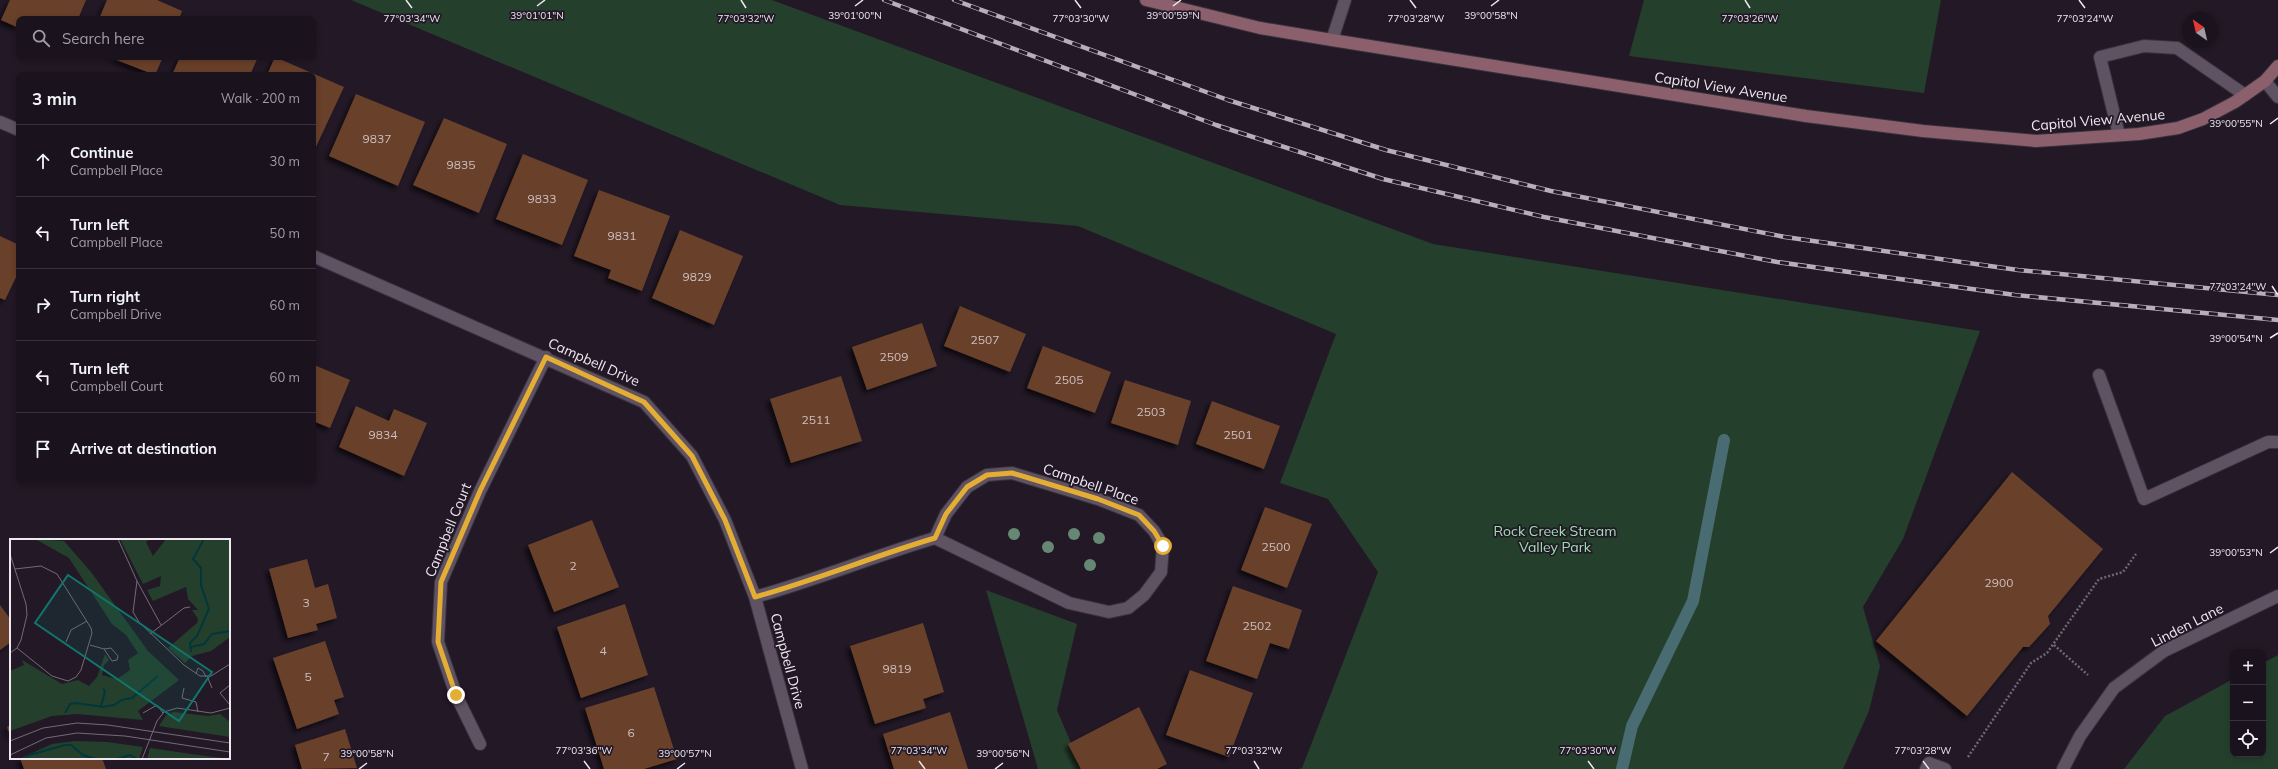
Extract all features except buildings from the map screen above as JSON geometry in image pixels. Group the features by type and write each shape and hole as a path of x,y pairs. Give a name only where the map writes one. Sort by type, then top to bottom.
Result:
{"main road":[{"name":"Capitol View Avenue","path":"1146,0 1260,28 1806,116 1922,132 2036,142 2119,136 2178,128 2203,119 2245,95 2265,81 2278,66"}],"street":[{"path":"1332,40 1345,0"},
{"path":"2119,136 2100,57 2144,46 2177,48 2245,95"},
{"path":"2265,81 2278,97"},
{"path":"0,122 16,129"},
{"name":"Campbell Drive","path":"316,257 546,357 644,402 692,456 725,520 755,597 802,769"},
{"name":"Campbell Court","path":"480,744 456,695 438,642 441,582 480,491 546,357"},
{"path":"2099,375 2144,499 2268,442 2278,442"},
{"name":"Campbell Place","path":"1012,473 1098,499 1139,515 1154,531 1163,546 1162,572 1144,595 1128,608 1109,612 1069,604 935,538 946,514 967,487 987,475 1012,473"},
{"path":"755,597 793,586 884,553 935,538"},
{"name":"Linden Lane","path":"2063,769 2080,736 2114,688 2164,651 2278,596"},
{"path":"1926,769 1929,763 1945,769"}],"path":[{"path":"1965,762 2031,663 2047,653 2054,645 2099,578 2123,572 2136,554"},
{"path":"2054,645 2088,675"}],"green space":[{"name":"Rock Creek Stream Valley Park","path":"351,0 772,0 1433,244 1980,331 1903,539 1863,607 1880,666 1869,711 1843,769 1299,769 1302,768 1378,572 1328,499 1280,483 1336,334 1078,226 840,205"},
{"path":"1644,0 1941,0 1924,93 1629,56"},
{"path":"986,590 1077,624 1057,710 1082,769 1038,769"},
{"path":"2278,655 2278,769 2124,769 2165,716 2230,681 2230,757 2266,757 2266,661"}],"waterway":[{"path":"1622,769 1632,726 1693,601 1724,440"}],"railway":[{"path":"884,0 1216,125 1383,179 1544,217 1777,262 2015,295 2278,320"},
{"path":"954,0 1228,100 1386,150 1551,191 1785,237 2018,270 2278,295"}],"route":[{"path":"456,695 438,642 441,582 480,491 546,357 644,402 692,456 725,520 755,597 793,586 884,553 935,538 946,514 967,487 987,475 1012,473 1098,499 1139,515 1154,531 1163,546"}]}
